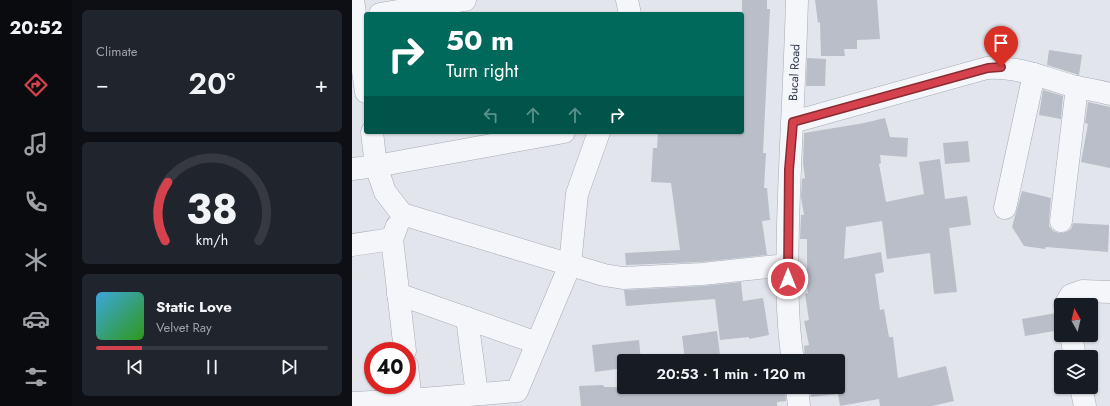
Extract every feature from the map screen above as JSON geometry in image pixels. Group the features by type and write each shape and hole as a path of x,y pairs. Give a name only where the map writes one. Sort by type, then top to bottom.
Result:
{"street":[{"path":"392,12 465,0"},
{"path":"627,0 630,12"},
{"name":"Bucal Road","path":"792,354 788,332 787,266 789,170 793,122 797,0"},
{"path":"356,13 362,89"},
{"path":"793,122 988,68 1001,67 1034,74 1077,87 1110,94"},
{"path":"1005,208 1034,74"},
{"path":"1060,221 1077,87"},
{"path":"372,134 376,166 385,192 402,214 604,276 623,278 702,274 787,266"},
{"path":"352,169 553,134"},
{"path":"352,403 411,400 517,391 570,265 577,194 598,134"},
{"path":"402,214 392,239 404,342"},
{"path":"352,245 392,239"},
{"path":"1069,298 1071,295 1082,291 1110,292"},
{"path":"398,294 537,343"},
{"path":"467,318 477,394"},
{"path":"410,394 411,400"},
{"path":"798,394 799,406"},
{"path":"1082,394 1085,406"}],"building":[{"path":"742,0 767,0 767,9 770,9 763,153 766,153 764,188 767,188 770,220 762,221 767,255 701,262 626,265 625,253 680,250 671,183 651,182 653,148 657,148 658,134 744,134 744,12 742,12"},
{"path":"815,0 877,0 880,39 857,40 857,49 844,49 845,56 821,56 820,22 818,23"},
{"path":"1049,50 1082,55 1079,75 1047,65"},
{"path":"807,58 826,59 825,86 806,86"},
{"path":"1043,90 1063,96 1061,119 1039,115"},
{"path":"1088,102 1110,107 1110,168 1081,162 1088,124 1085,123"},
{"path":"885,118 890,137 908,138 907,157 880,155 881,163 879,164 886,202 924,194 919,162 940,159 945,199 967,196 971,225 949,228 957,292 934,294 930,253 887,259 882,221 846,227 844,259 881,252 884,272 875,274 880,310 884,309 889,337 893,337 898,378 946,366 954,401 932,406 880,406 879,399 840,406 838,394 845,394 845,354 805,354 804,346 809,345 804,321 809,320 805,294 808,293 805,269 807,269 807,239 800,239 801,215 804,215 801,197 802,179 805,178 803,163 804,133"},
{"path":"968,141 970,162 945,164 943,143"},
{"path":"1022,191 1051,198 1049,226 1053,231 1059,233 1066,232 1071,229 1073,223 1109,225 1108,252 1046,247 1045,249 1024,246 1012,227"},
{"path":"741,282 743,301 763,298 769,335 749,339 749,337 720,340 715,299 626,306 624,290 703,286"},
{"path":"1054,313 1054,331 1025,336 1022,319"},
{"path":"717,331 720,354 684,354 682,336"},
{"path":"639,340 640,354 617,354 617,369 595,372 592,345"},
{"path":"603,385 604,387 617,387 617,394 786,394 786,401 777,402 777,406 581,406 579,386"},
{"path":"811,394 838,394 811,397"}],"route":[{"path":"788,279 789,170 793,122 988,68 1001,67"}]}
